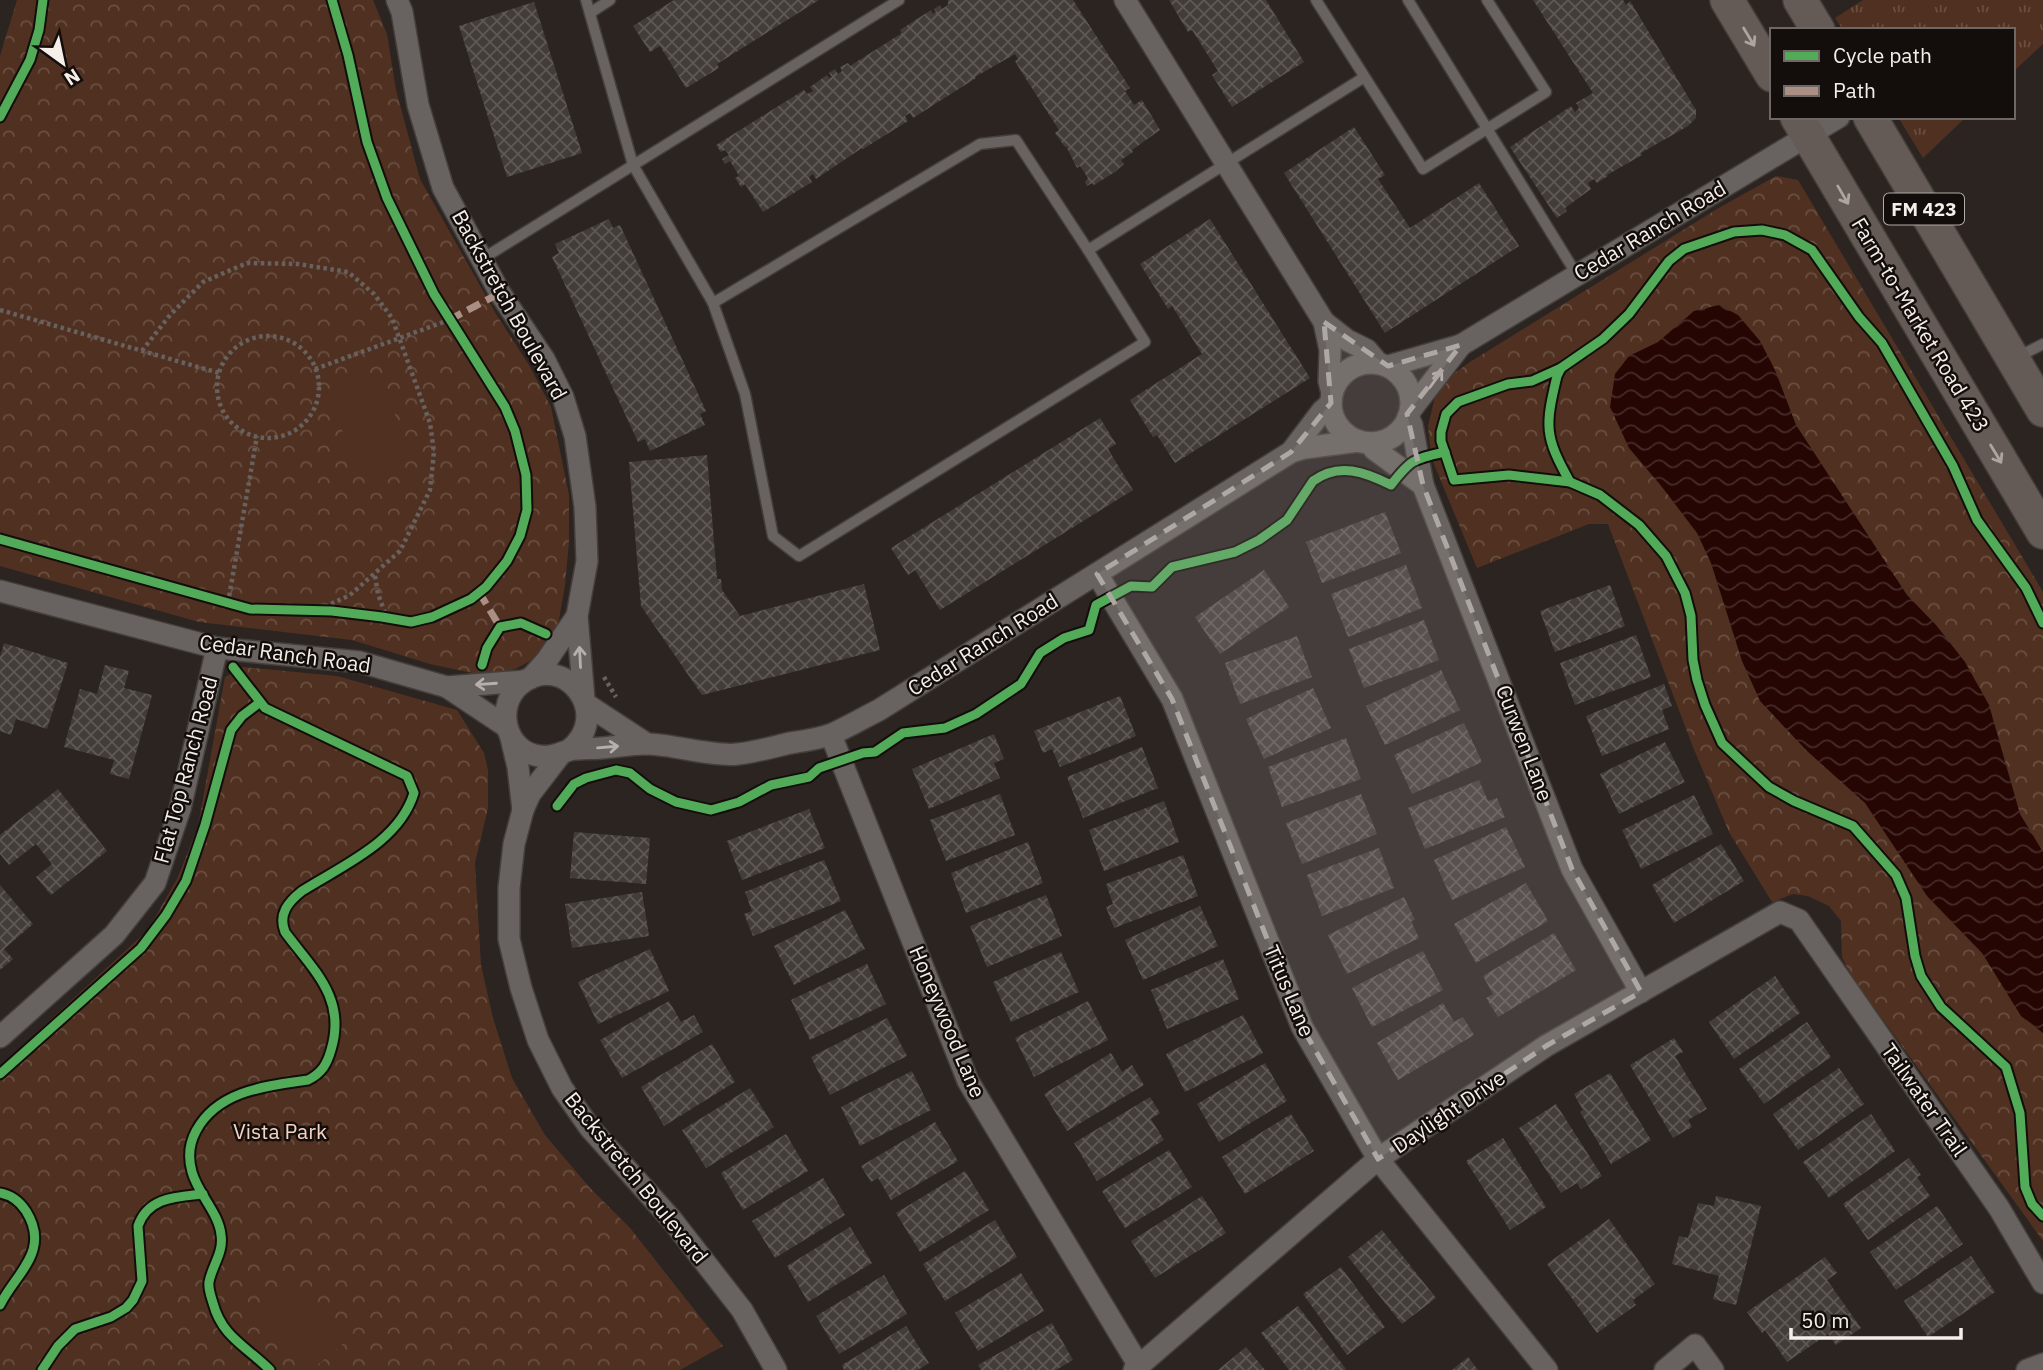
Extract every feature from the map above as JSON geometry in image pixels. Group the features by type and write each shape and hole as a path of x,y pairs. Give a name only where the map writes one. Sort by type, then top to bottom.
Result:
{"main road":[{"path":"1727,0 1770,72"},
{"path":"1800,0 1817,28"},
{"name":"FM 423","path":"1871,119 2043,410"},
{"name":"Farm-to-Market Road 423","path":"1803,127 2043,532"}],"street":[{"name":"Backstretch Boulevard","path":"397,0 402,12 418,105 443,188 500,293 544,359 563,397 575,436 585,507 587,561 577,616 585,701"},
{"path":"1125,0 1324,322 1330,350 1329,381 1336,422 1342,430 1365,442 1423,485"},
{"name":"Cedar Ranch Road","path":"1383,365 1461,345 1577,275 1803,127 1832,119"},
{"path":"1324,322 1347,340 1367,350 1383,365 1396,371 1408,386 1409,414 1394,436 1365,442"},
{"name":"Cedar Ranch Road","path":"1409,414 1461,345"},
{"path":"1332,398 1342,376 1350,369 1359,365 1383,365"},
{"name":"Cedar Ranch Road","path":"1291,452 1332,398"},
{"name":"Curwen Lane","path":"1409,414 1423,485 1573,869 1641,992"},
{"name":"Cedar Ranch Road","path":"564,753 647,744 737,754 831,735 879,710 1291,452 1304,448 1365,442"},
{"name":"Titus Lane","path":"1097,574 1172,699 1302,1027 1378,1159 1548,1370"},
{"name":"Cedar Ranch Road","path":"0,591 217,648 360,662 447,687 509,732"},
{"name":"Backstretch Boulevard","path":"528,679 547,660 577,616"},
{"name":"Flat Top Ranch Road","path":"0,1037 114,935 155,883 180,809 217,648"},
{"path":"549,675 566,679 585,701 585,730 581,738 564,753 551,757 533,755 524,751 509,732 506,709 508,701 528,679 549,675"},
{"name":"Cedar Ranch Road","path":"447,687 528,679"},
{"name":"Cedar Ranch Road","path":"585,701 647,744"},
{"name":"Backstretch Boulevard","path":"509,732 518,767 523,810"},
{"name":"Honeywood Lane","path":"831,735 968,1081 1136,1368"},
{"name":"Backstretch Boulevard","path":"564,753 530,794 523,810 514,844 510,877 509,939 538,1040 562,1088 590,1128 680,1230 742,1310 776,1370"},
{"name":"Daylight Drive","path":"1136,1368 1378,1159 1546,1046 1780,912 1799,920"},
{"name":"Tailwater Trail","path":"1799,920 1999,1208 2043,1283"},
{"path":"1665,1370 1695,1345 1713,1370"},
{"path":"2027,1370 2043,1364"}],"lane":[{"path":"586,0 633,165 713,303 747,401 773,536 799,556 1144,342 1016,139 980,144 713,303"},
{"path":"590,13 610,0"},
{"path":"482,259 898,0"},
{"path":"1316,0 1423,169 1546,92 1487,0"},
{"path":"1408,0 1577,275"},
{"path":"1088,250 1363,78"},
{"path":"2013,360 2043,344"}],"path":[{"path":"142,351 170,315 203,282 247,263 299,264 348,272 374,294 392,318 430,422 434,452 430,490 400,551 350,595 316,611"},
{"path":"0,310 219,373"},
{"path":"315,369 449,320"},
{"path":"259,337 284,338 295,344 305,352 315,369 318,390 316,404 299,427 286,434 272,437 246,432 226,416 217,392 219,373 227,356 236,347 259,337"},
{"path":"228,603 257,436"},
{"path":"374,575 387,618"},
{"path":"602,673 618,701"}],"highlighted area":[{"path":"1324,322 1388,366 1461,345 1407,414 1423,485 1572,869 1641,992 1546,1046 1378,1159 1302,1027 1172,699 1097,574 1291,452 1331,403"}],"green space":[{"path":"17,0 373,0 387,34 396,90 420,179 551,407 569,495 569,541 558,625 542,649 530,661 494,675 477,674 430,664 352,640 199,622 0,566 0,56"},
{"path":"1863,0 2043,0 2043,44 2015,70 2015,28 1842,28 1835,18"},
{"path":"1899,119 1964,119 1923,158"},
{"path":"1776,176 1798,180 2043,592 2043,1241 1850,974 1842,957 1841,921 1829,906 1808,896 1793,894 1772,902 1729,832 1693,747 1608,524 1589,524 1477,568 1431,457 1428,426 1435,397 1449,377 1717,209"},
{"path":"380,373 410,457 359,476 328,392"},
{"name":"Vista Park","path":"243,667 337,676 457,710 484,753 488,770 488,808 475,863 481,965 493,1018 512,1078 545,1135 590,1188 630,1228 723,1346 680,1370 0,1370 0,1066 148,930 178,877 198,826 225,677"},
{"path":"296,1285 344,1343 311,1370 307,1370 260,1314"}],"water":[{"path":"1719,305 1738,315 1760,341 1775,370 1796,425 1907,595 1936,625 1965,662 1989,705 2020,814 2043,852 2043,1033 2021,1016 1982,953 1927,896 1865,803 1807,751 1760,701 1742,661 1711,563 1697,533 1629,448 1610,407 1615,374 1629,356 1658,342 1694,311"}],"building":[{"path":"674,0 819,0 717,64 719,68 686,88 660,46 650,52 633,26"},
{"path":"948,0 1073,0 1130,88 1125,91 1134,105 1142,100 1160,130 1121,160 1124,164 1115,172 1094,185 1092,183 1087,186 1085,182 1088,178 1080,166 1077,168 1066,146 1055,133 1059,130 1015,61 1018,59 1015,54 913,118 910,113 905,116 908,121 816,179 813,174 809,177 812,182 763,212 745,184 741,187 735,178 739,176 730,161 725,164 722,159 729,155 725,150 721,152 716,145 804,90 807,94 813,91 810,87 827,75 832,77 829,73 835,69 838,74 842,71 840,67 848,63 850,66 902,33 900,30 931,10 933,14 936,12 934,9 940,5 942,9 948,5"},
{"path":"1169,0 1266,0 1304,62 1232,107 1212,75 1218,71 1192,30 1188,32"},
{"path":"1533,0 1623,0 1626,5 1630,1 1696,110 1696,118 1688,126 1597,183 1594,179 1588,183 1591,189 1565,208 1567,211 1557,218 1510,147 1571,106 1575,112 1579,108 1576,103 1593,93"},
{"path":"534,2 582,153 507,177 459,26"},
{"path":"1354,127 1385,175 1378,179 1410,228 1479,183 1519,246 1385,333 1284,173"},
{"path":"609,219 613,228 620,225 706,411 700,414 705,425 650,451 645,439 638,442 552,257 559,253 555,244"},
{"path":"1210,219 1310,378 1175,463 1157,435 1153,437 1130,400 1202,354 1172,306 1168,309 1140,264"},
{"path":"1100,418 1116,444 1108,449 1133,490 940,610 915,570 908,575 891,548"},
{"path":"707,455 717,579 721,579 722,590 740,616 864,584 880,650 702,695 641,606 629,462"},
{"path":"1385,512 1401,553 1322,583 1306,542"},
{"path":"1406,565 1422,608 1348,637 1331,594"},
{"path":"1264,570 1289,607 1220,654 1195,617"},
{"path":"1610,585 1625,626 1555,652 1540,611"},
{"path":"1424,620 1439,660 1364,688 1349,649"},
{"path":"1636,635 1651,677 1575,705 1560,663"},
{"path":"1297,636 1312,677 1240,704 1225,663"},
{"path":"4,643 68,663 47,729 16,719 11,735 0,731 0,657"},
{"path":"105,665 129,671 124,688 152,695 129,779 110,774 114,760 64,747 80,689 97,694"},
{"path":"1441,670 1460,710 1385,745 1366,706"},
{"path":"1664,684 1672,706 1662,710 1669,729 1602,756 1586,716"},
{"path":"1313,688 1331,728 1264,759 1246,719"},
{"path":"1120,696 1136,736 1060,767 1052,749 1043,753 1034,731"},
{"path":"1464,723 1482,762 1412,794 1394,755"},
{"path":"994,734 1004,759 994,763 1000,778 929,809 912,769"},
{"path":"1346,738 1361,779 1282,807 1268,767"},
{"path":"1665,742 1685,782 1619,814 1600,774"},
{"path":"1142,747 1158,788 1083,818 1067,777"},
{"path":"1479,780 1488,801 1497,798 1505,817 1425,849 1408,808"},
{"path":"58,789 107,851 51,895 36,877 52,864 36,844 9,865 0,854 0,835"},
{"path":"1000,794 1015,835 946,861 930,820"},
{"path":"1361,794 1377,834 1302,864 1286,823"},
{"path":"1694,795 1713,834 1641,869 1622,830"},
{"path":"1164,801 1179,842 1104,871 1089,830"},
{"path":"809,809 825,848 742,880 727,841"},
{"path":"1506,827 1525,867 1452,900 1434,860"},
{"path":"574,832 650,838 646,884 570,878"},
{"path":"1028,842 1043,883 966,913 951,873"},
{"path":"1721,844 1744,881 1674,923 1652,885"},
{"path":"1379,848 1394,888 1322,916 1307,875"},
{"path":"1183,855 1198,896 1114,928 1106,907 1113,904 1106,884"},
{"path":"824,860 841,901 753,936 744,914 752,911 745,892"},
{"path":"1526,883 1548,921 1476,963 1454,924"},
{"path":"0,885 33,924 4,949 13,959 0,970"},
{"path":"642,892 649,936 572,948 565,904"},
{"path":"1046,895 1062,936 987,967 970,926"},
{"path":"1404,897 1415,920 1411,921 1419,938 1347,974 1328,935"},
{"path":"1200,906 1218,946 1143,980 1125,940"},
{"path":"845,910 865,949 794,985 774,946"},
{"path":"1554,933 1576,970 1498,1017 1486,998 1493,994 1483,976"},
{"path":"650,949 669,991 598,1024 578,982"},
{"path":"1423,951 1443,990 1372,1027 1352,988"},
{"path":"1061,952 1079,992 1011,1022 993,982"},
{"path":"1223,959 1239,999 1167,1029 1151,990"},
{"path":"867,964 886,1004 810,1040 791,1000"},
{"path":"1775,976 1800,1013 1734,1059 1709,1022"},
{"path":"669,1001 681,1022 694,1015 703,1032 622,1078 600,1040"},
{"path":"1088,1001 1108,1040 1034,1077 1015,1038"},
{"path":"1443,1003 1454,1022 1463,1017 1474,1035 1398,1080 1377,1043"},
{"path":"1243,1015 1263,1053 1185,1092 1166,1054"},
{"path":"887,1018 907,1056 830,1095 811,1057"},
{"path":"1807,1022 1831,1057 1764,1104 1739,1069"},
{"path":"1674,1038 1683,1052 1675,1056 1707,1109 1688,1120 1692,1127 1673,1138 1630,1065"},
{"path":"712,1044 735,1082 664,1126 641,1087"},
{"path":"1111,1053 1122,1072 1132,1065 1144,1085 1067,1131 1044,1094"},
{"path":"1265,1063 1287,1101 1219,1142 1197,1104"},
{"path":"1839,1068 1864,1104 1798,1150 1773,1114"},
{"path":"912,1071 931,1110 860,1146 841,1107"},
{"path":"1610,1073 1651,1140 1611,1164 1580,1112 1583,1110 1574,1094"},
{"path":"750,1088 774,1127 706,1168 682,1130"},
{"path":"1150,1097 1160,1113 1151,1119 1164,1140 1097,1181 1074,1143"},
{"path":"1556,1104 1602,1176 1581,1189 1577,1183 1561,1193 1519,1128"},
{"path":"1291,1114 1314,1151 1245,1194 1222,1157"},
{"path":"1871,1114 1895,1151 1829,1198 1803,1162"},
{"path":"935,1122 958,1161 891,1200 878,1178 871,1182 861,1166"},
{"path":"786,1134 808,1171 743,1210 721,1173"},
{"path":"1503,1138 1546,1207 1510,1230 1466,1161"},
{"path":"1169,1150 1192,1187 1125,1228 1102,1191"},
{"path":"1909,1158 1921,1175 1917,1177 1930,1196 1868,1240 1843,1204"},
{"path":"965,1171 989,1210 920,1252 896,1213"},
{"path":"823,1178 845,1215 775,1258 752,1221"},
{"path":"1202,1196 1226,1233 1155,1278 1131,1241"},
{"path":"1716,1196 1761,1206 1736,1305 1713,1299 1719,1276 1672,1264 1679,1236 1688,1238 1698,1203 1714,1206"},
{"path":"1937,1206 1963,1244 1896,1290 1870,1252"},
{"path":"1609,1219 1655,1284 1633,1300 1636,1305 1597,1333 1547,1264"},
{"path":"995,1220 1017,1257 945,1301 923,1264"},
{"path":"850,1227 872,1263 808,1302 787,1266"},
{"path":"1382,1230 1436,1298 1402,1324 1348,1257"},
{"path":"1971,1256 1995,1292 1928,1337 1904,1301"},
{"path":"1825,1257 1837,1273 1827,1280 1861,1328 1836,1345 1828,1334 1787,1362 1765,1330 1762,1333 1747,1312"},
{"path":"1341,1267 1385,1327 1347,1355 1303,1294"},
{"path":"1021,1273 1044,1311 978,1351 955,1313"},
{"path":"884,1275 907,1314 839,1354 816,1316"},
{"path":"1298,1306 1346,1369 1289,1370 1261,1333"},
{"path":"1052,1323 1073,1360 1056,1370 981,1370 978,1365"},
{"path":"906,1326 929,1363 918,1370 844,1370 842,1365"},
{"path":"1246,1347 1265,1370 1218,1370"},
{"path":"1468,1357 1478,1370 1452,1370"}],"marked path":[{"path":"449,320 500,293"},
{"path":"479,592 500,627"}],"cycle path":[{"path":"0,117 30,60 39,30 43,0"},
{"path":"0,539 250,609 332,611 411,622 432,617 471,599 486,587 507,561 520,536 527,510 526,475 515,431 505,407 434,294 387,198 367,142 348,55 332,0"},
{"path":"2043,623 2026,588 1977,520 1953,466 1882,343 1859,317 1812,250 1785,235 1762,230 1734,232 1684,249 1669,261 1629,314 1603,339 1561,368 1532,381 1508,384 1458,402 1446,414 1441,441 1454,480 1509,475 1570,482 1600,495 1639,525 1666,556 1685,593 1691,616 1693,660 1697,680 1722,743 1769,787 1794,801 1853,826 1896,875 1906,898 1915,956 1921,976 1941,1007 2006,1067 2020,1113 2025,1187 2032,1204 2043,1216"},
{"path":"1561,368 1550,407 1549,430 1555,453 1570,482"},
{"path":"557,806 574,784 616,770 630,773 650,789 676,802 711,810 739,802 771,785 809,777 819,768 863,753 875,752 903,733 945,728 976,714 1021,684 1040,653 1064,638 1089,630 1096,605 1131,586 1152,587 1172,567 1235,552 1259,540 1287,520 1313,481 1323,475 1342,470 1352,471 1391,485 1414,461 1445,452"},
{"path":"482,665 487,648 500,627 521,623 546,634"},
{"path":"233,667 265,708 407,776 414,793 407,810 383,839 302,891 292,900 284,914 285,932 316,972 331,1000 335,1032 323,1068 308,1080 260,1088 230,1098 205,1117 192,1141 192,1172 216,1219 221,1235 221,1247 209,1282 217,1315 229,1333 270,1370"},
{"path":"0,1074 141,948 166,915 186,881 205,825 231,730 242,716 259,703"},
{"path":"0,1193 11,1197 24,1208 33,1225 35,1238 28,1261 0,1305"},
{"path":"42,1370 58,1346 75,1329 111,1317 133,1300 142,1281 138,1226 149,1209 164,1200 203,1194"}]}
